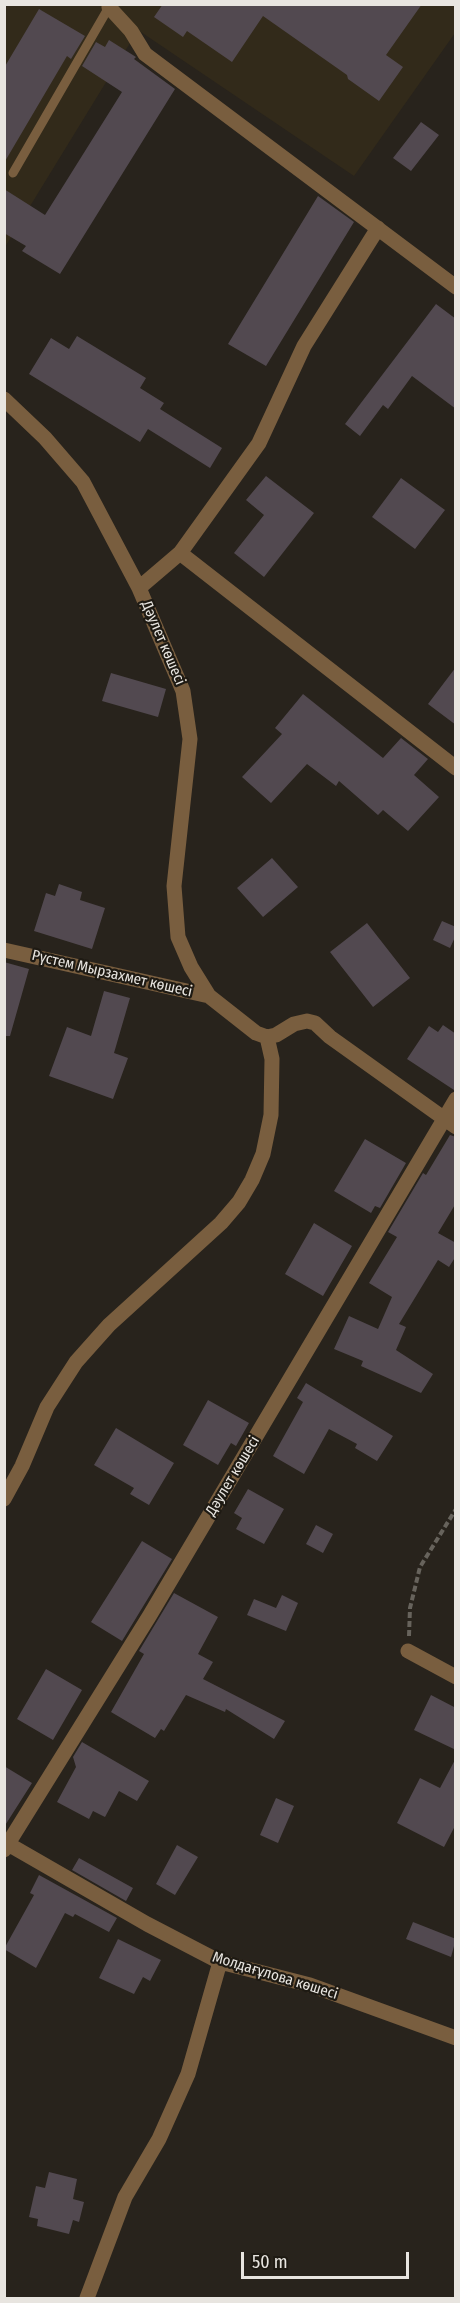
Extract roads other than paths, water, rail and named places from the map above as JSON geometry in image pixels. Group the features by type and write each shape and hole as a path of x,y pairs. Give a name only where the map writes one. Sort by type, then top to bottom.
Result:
{"street":[{"path":"110,6 131,31 145,54 456,287"},
{"path":"140,588 180,553 259,443 304,346 378,228"},
{"name":"Дәулет көшесі","path":"4,399 45,438 83,482 140,588 183,691 190,739 174,886 178,937 191,967 209,996"},
{"path":"180,553 456,768"},
{"name":"Рүстем Мырзахмет көшесі","path":"4,950 209,996 256,1033 267,1037"},
{"path":"4,1499 22,1466 48,1407 76,1362 109,1325 221,1223 248,1188 263,1154 271,1115 272,1059 267,1037 276,1035 294,1024 307,1021 315,1023 330,1037 449,1123"},
{"name":"Дәулет көшесі","path":"6,1847 449,1123 456,1100"},
{"path":"408,1651 456,1677"},
{"name":"Молдағұлова көшесі","path":"6,1847 220,1962 310,1985 456,2038"},
{"path":"87,2298 125,2198 159,2139 188,2074 220,1962"}],"lane":[{"path":"13,173 110,6"}]}
